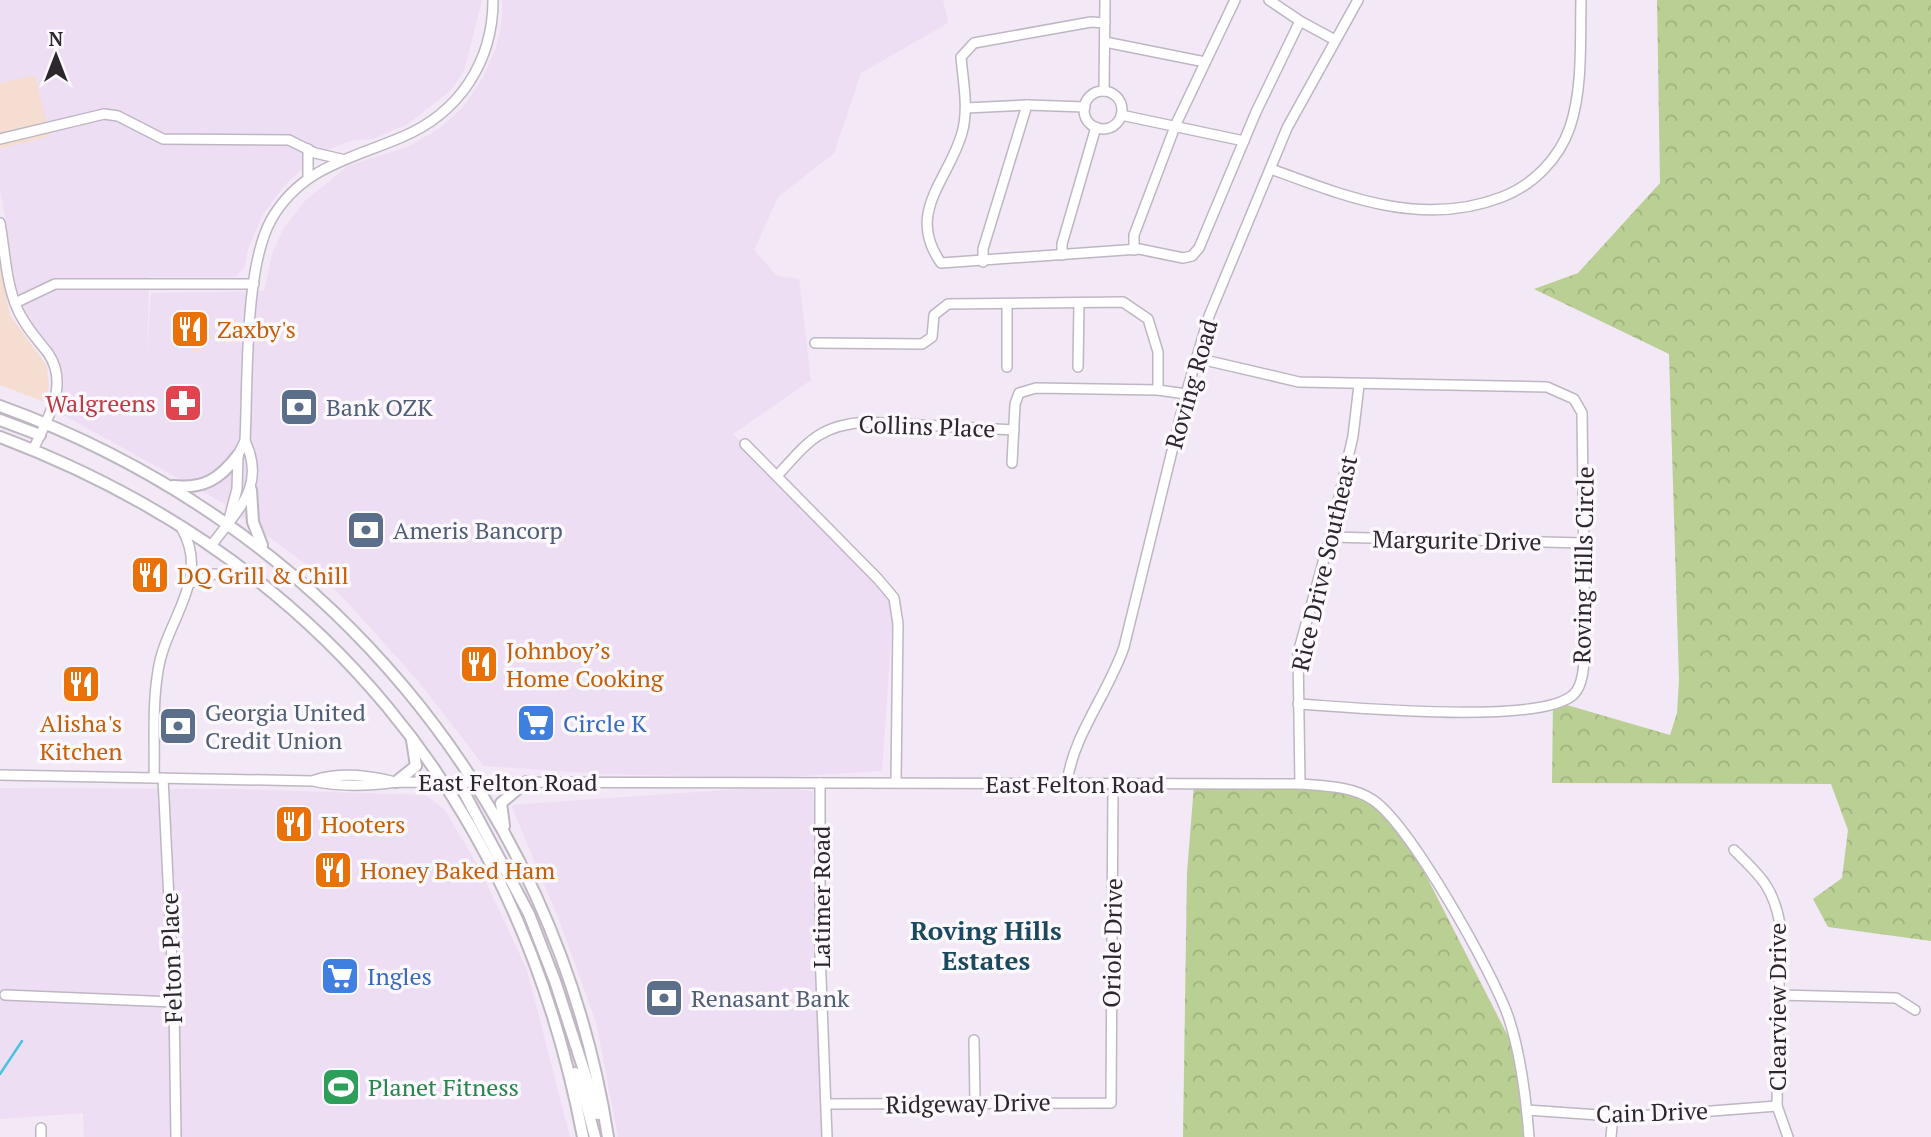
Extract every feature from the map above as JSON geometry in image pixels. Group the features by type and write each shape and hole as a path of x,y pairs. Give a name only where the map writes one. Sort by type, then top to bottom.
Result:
{"main road":[{"path":"0,406 45,422 170,485 228,523 265,550 326,603 376,652 420,703 474,782 506,836 563,964 587,1041 608,1137"},
{"path":"0,419 40,435"},
{"path":"0,437 102,481 180,525 211,546 255,580 363,680 411,734 446,783 520,922 545,986 569,1066 583,1137"},
{"path":"170,485 195,487 213,481 238,455"},
{"path":"251,490 253,522 265,550"},
{"path":"396,782 416,766 411,734"},
{"path":"506,836 501,803 526,782"},
{"path":"459,783 529,914 555,981 598,1114 604,1116"},
{"path":"569,1066 582,1088 594,1137"}],"street":[{"path":"228,523 237,489 238,455 245,441 254,284 258,257 272,220 287,199 309,177 341,159 414,132 456,101 482,60 490,33 493,0"},
{"path":"1104,91 1105,0"},
{"path":"1105,20 1111,0"},
{"path":"1134,250 1134,235 1176,124 1235,0"},
{"path":"1269,0 1335,40"},
{"name":"Roving Road","path":"1067,783 1074,752 1110,685 1124,647 1185,394 1215,302 1287,128 1358,0"},
{"path":"1271,169 1360,200 1422,211 1472,206 1522,188 1546,166 1571,124 1578,82 1581,0"},
{"path":"1105,20 974,43 964,50 961,57 966,108 962,132 931,195 928,213 928,237 941,263 1134,250 1183,258 1192,256 1199,248 1244,141 1300,21"},
{"path":"1105,42 1205,62"},
{"path":"1104,91 1118,97 1121,115 1108,128 1096,127 1087,119 1084,107 1090,96 1104,91"},
{"path":"966,108 1027,105 1084,107"},
{"path":"983,262 983,249 1027,105"},
{"path":"0,139 104,114 118,116 163,139 280,139 297,142 308,149 341,159"},
{"path":"1121,115 1176,124 1244,141"},
{"path":"1062,255 1062,244 1096,127"},
{"path":"308,149 309,177"},
{"path":"0,223 15,303 56,369 56,396 33,450"},
{"path":"15,303 55,284 254,284"},
{"path":"815,343 922,344 932,337 934,315 948,304 1123,302 1148,319 1158,352 1158,390"},
{"path":"1078,367 1079,303"},
{"path":"1007,304 1007,367"},
{"name":"Roving Hills Circle","path":"1196,358 1299,382 1359,385 1533,385 1556,389 1574,399 1580,406 1584,423 1583,670 1578,688 1564,701 1542,707 1434,712 1298,704"},
{"name":"Rice Drive Southeast","path":"1300,784 1298,653 1331,537 1353,436 1359,385"},
{"path":"1013,463 1019,393 1036,388 1158,390 1185,394"},
{"name":"Collins Place","path":"777,476 813,436 842,423 1014,430"},
{"path":"211,546 245,504 251,490 252,455 245,441"},
{"path":"745,444 853,552 894,598 898,624 896,782"},
{"path":"180,525 193,560 191,583 214,574 255,580"},
{"name":"Margurite Drive","path":"1331,537 1583,543"},
{"name":"Felton Place","path":"176,1137 174,1002 158,778 158,670 191,583"},
{"name":"East Felton Road","path":"0,775 313,781 329,775 370,776 396,782 446,783 1300,784 1354,792 1372,800 1393,818 1466,933 1507,1015 1527,1110 1529,1137"},
{"name":"Latimer Road","path":"820,783 820,951 827,1137"},
{"name":"Oriole Drive","path":"1111,1103 1113,784"},
{"name":"Clearview Drive","path":"1734,850 1758,874 1775,897 1780,924 1777,1106 1788,1137"},
{"path":"5,995 174,1002"},
{"path":"1779,995 1896,998 1915,1010"},
{"path":"974,1040 975,1102"},
{"name":"Ridgeway Drive","path":"825,1104 1111,1103"},
{"name":"Cain Drive","path":"1527,1110 1613,1116 1777,1106"},
{"path":"1611,1137 1613,1116"}],"shaded area":[{"path":"0,0 482,0 464,71 450,91 408,124 373,139 353,140 324,151 303,168 285,185 263,214 248,249 245,266 236,277 149,277 147,356 151,293 264,291 272,254 284,228 305,201 348,166 409,146 440,128 464,106 482,79 496,48 502,20 502,0 943,0 948,23 861,73 834,153 778,197 754,250 777,276 799,279 811,380 733,434 894,598 882,771 771,778 605,774 484,766 419,682 350,605 315,571 223,503 58,412 63,380 60,366 28,318 16,286 0,188 0,149 49,136 35,75 0,83"},
{"path":"35,75 50,136 0,149 0,83"},
{"path":"0,265 10,315 47,366 49,387 45,402 0,385"},
{"path":"767,787 813,791 827,1137 618,1137 596,1022 559,920 511,805"},
{"path":"0,788 234,789 425,795 444,809 480,869 527,970 570,1137 84,1137 83,1113 0,1119"}],"green space":[{"path":"1657,0 1931,0 1931,941 1828,927 1813,899 1842,878 1848,830 1831,784 1552,783 1553,701 1670,735 1677,713 1679,680 1669,354 1534,289 1578,273 1660,183"},
{"path":"1300,784 1362,796 1384,810 1411,846 1513,1046 1527,1110 1526,1137 1183,1137 1187,873 1194,785"}],"waterway":[{"path":"0,1074 22,1041"}],"place":[{"name":"Zaxby's","path":"190,329"},
{"name":"Walgreens","path":"183,403"},
{"name":"Bank OZK","path":"299,407"},
{"name":"Ameris Bancorp","path":"366,530"},
{"name":"DQ Grill & Chill","path":"150,575"},
{"name":"Johnboy’s Home Cooking","path":"479,664"},
{"name":"Alisha's Kitchen","path":"81,684"},
{"name":"Circle K","path":"536,723"},
{"name":"Georgia United Credit Union","path":"178,726"},
{"name":"Hooters","path":"294,824"},
{"name":"Honey Baked Ham","path":"333,870"},
{"name":"Ingles","path":"340,976"},
{"name":"Renasant Bank","path":"664,998"},
{"name":"Planet Fitness","path":"341,1087"}],"district":[{"name":"Roving Hills Estates","path":"986,945"}]}
